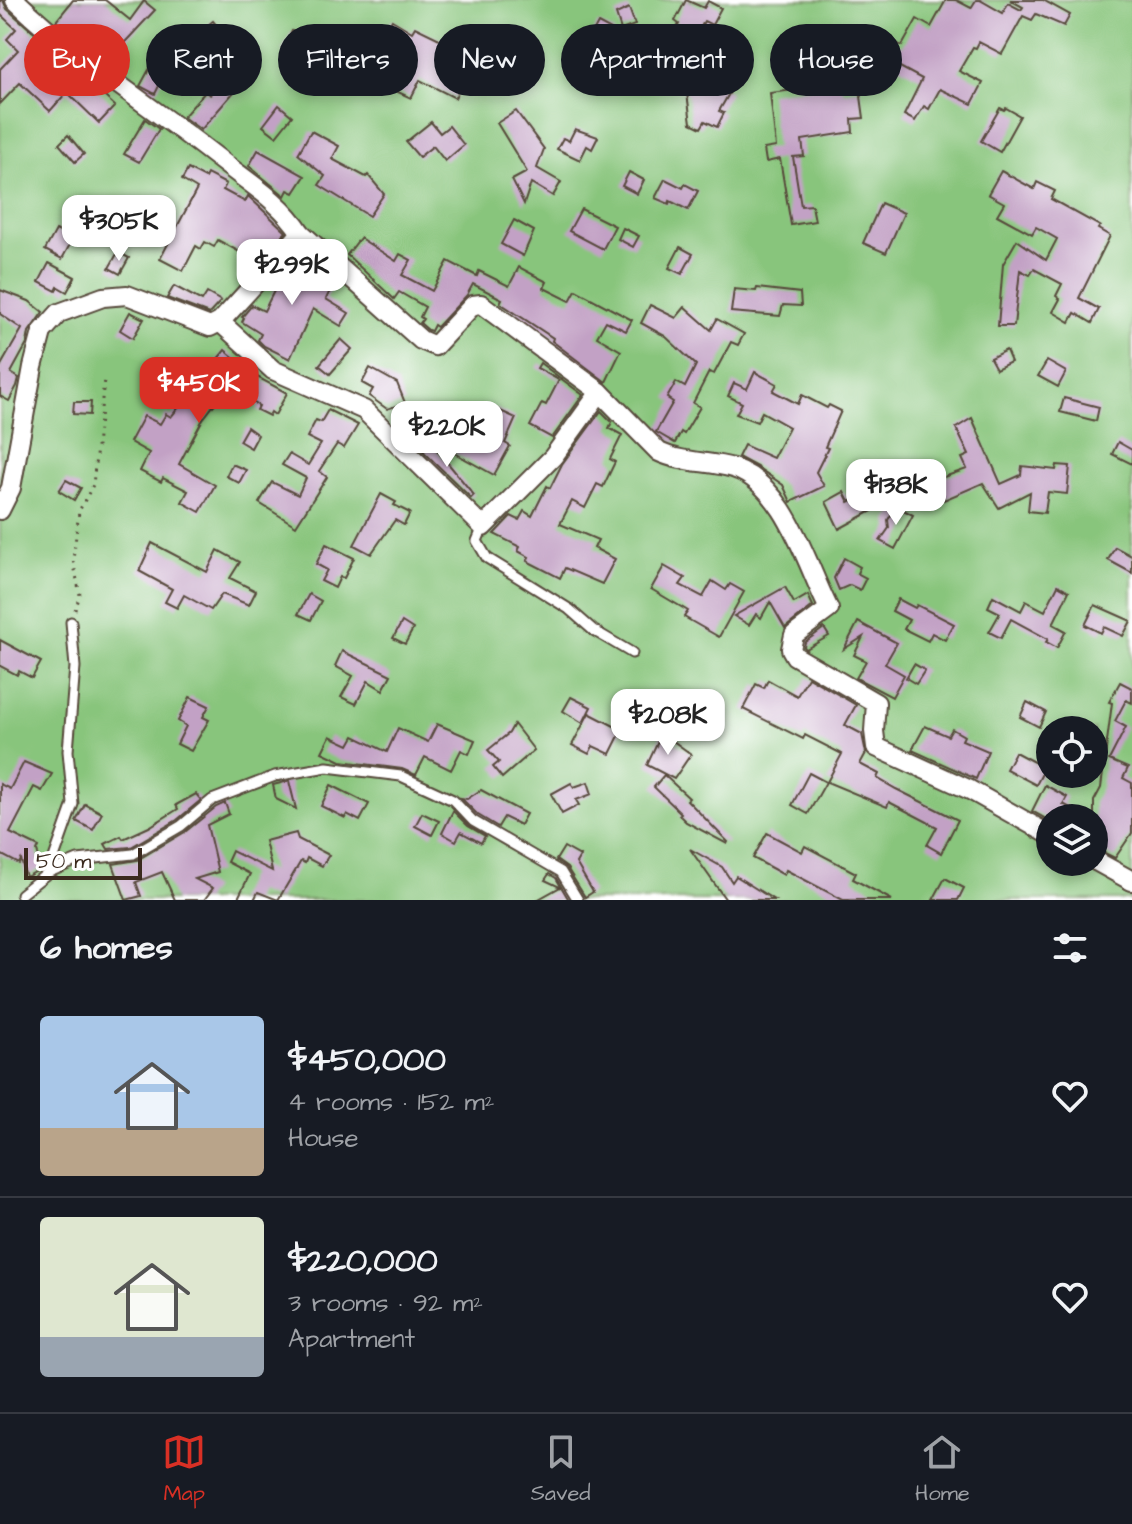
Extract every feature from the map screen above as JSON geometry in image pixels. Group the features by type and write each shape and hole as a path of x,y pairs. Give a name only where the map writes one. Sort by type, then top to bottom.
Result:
{"street":[{"path":"15,0 52,36 183,130 288,213 301,233 421,340 435,346 473,305 481,304 600,392 659,452 743,473 781,507 829,609 794,635 791,649 795,656 876,703 876,747 970,790 1036,827"},
{"path":"0,510 11,488 42,332 59,313 103,297 127,295 210,327 220,322 301,233"},
{"path":"220,322 273,370 364,410 483,527 553,457 600,392"},
{"path":"1108,868 1132,881"}],"lane":[{"path":"483,527 477,541 487,558 632,653"},
{"path":"49,872 73,804 68,751 75,667 71,622"},
{"path":"21,894 49,872 78,860 133,854 181,826 212,800 275,776 327,767 401,776 453,800 473,821 561,872 578,900"}],"path":[{"path":"71,622 80,595 73,560 79,511 93,485 104,380"}],"green space":[{"path":"0,0 1132,0 1132,900 0,900"}],"building":[{"path":"0,0 3,0 7,9 24,24 24,87 20,83 0,104 0,69 18,50 7,39 16,29 0,14"},
{"path":"73,0 105,0 130,20 144,1 155,10 130,37 130,24 60,24 56,21"},
{"path":"686,0 704,8 708,1 721,8 713,24 704,21 702,24 679,24 675,21"},
{"path":"946,0 956,0 971,8 976,0 980,0 1003,13 1008,3 1021,10 1023,7 1010,0 1043,0 1070,15 1064,26 1036,14 1032,20 1023,16 1002,54 979,42 959,71 983,83 972,104 940,89 929,109 924,106 915,121 904,115 922,79 902,68 902,46 917,19 931,27"},
{"path":"629,8 635,24 619,24 616,14"},
{"path":"418,28 434,36 434,87 420,80 418,84"},
{"path":"146,75 146,89 140,86"},
{"path":"34,96 63,96 50,111"},
{"path":"71,96 104,96 115,106 99,123"},
{"path":"201,96 230,96 201,130 183,117"},
{"path":"687,96 728,96 719,111 724,113 717,127 705,121 701,128 691,123"},
{"path":"770,96 861,96 864,118 852,119 853,132 802,140 804,156 793,157 801,206 812,205 815,221 791,225 780,159 766,162 764,149 776,147"},
{"path":"279,105 292,116 276,136 263,126"},
{"path":"1000,108 1020,116 1000,152 981,141"},
{"path":"516,111 544,149 537,168 561,182 553,196 531,183 524,204 512,180 527,172 497,123"},
{"path":"145,119 159,129 139,162 124,154"},
{"path":"431,122 440,133 449,126 464,145 445,161 433,146 419,157 406,142"},
{"path":"575,129 598,137 592,149 587,146 580,160 557,149 563,138 569,141"},
{"path":"311,131 339,146 332,159 366,177 368,175 384,194 369,216 319,185 325,176 298,154"},
{"path":"68,135 84,154 75,162 59,144"},
{"path":"258,150 305,176 294,193 288,190 285,196 249,166"},
{"path":"188,169 226,184 223,190 245,202 248,196 286,232 258,262 218,240 214,247 205,242 201,249 196,246 183,271 160,259 197,189 182,180"},
{"path":"1001,171 1034,189 1037,182 1055,191 1051,199 1100,226 1098,229 1110,236 1079,298 1099,309 1092,323 1075,313 1070,322 1053,312 1060,299 1056,296 1062,284 1034,269 1030,275 1020,270 1014,326 998,326 1003,264 1017,240 1046,260 1057,239 1036,227 1032,234 997,215 1004,203 988,194"},
{"path":"629,172 644,180 637,194 622,186"},
{"path":"665,179 698,191 688,210 655,198"},
{"path":"881,203 904,213 886,253 863,243"},
{"path":"581,209 615,226 603,249 569,231"},
{"path":"514,220 534,231 523,256 501,244"},
{"path":"623,228 639,236 633,247 618,239"},
{"path":"56,230 73,239 62,259 45,250"},
{"path":"360,238 396,261 400,254 411,260 402,275 432,291 448,261 477,276 479,271 509,286 519,267 547,282 544,288 570,301 576,290 632,320 626,331 606,321 597,337 621,351 606,382 552,341 553,338 500,303 502,299 473,284 467,295 437,327 434,325 431,331 428,330 420,323 425,307 399,292 394,299 347,255"},
{"path":"680,247 693,254 682,274 669,268"},
{"path":"302,250 313,260 309,268 319,273 315,281 331,289 326,299 349,313 341,326 313,309 290,359 264,346 258,340 261,334 242,322 242,317 252,305 264,311 279,281 275,279"},
{"path":"118,252 129,258 120,274 109,268"},
{"path":"49,263 75,277 67,292 58,287 56,291 39,282"},
{"path":"174,286 202,301 207,293 221,301 209,314 167,298"},
{"path":"757,288 800,293 801,306 783,305 780,316 731,312 734,289 756,291"},
{"path":"0,290 29,301 43,312 29,332 27,344 11,373 19,378 9,401 0,396 0,367 22,329 0,314"},
{"path":"650,305 676,318 685,307 711,330 717,319 744,334 738,345 731,342 714,374 709,372 693,403 700,407 675,443 656,432 673,402 667,398 676,382 685,387 696,365 665,336 641,323"},
{"path":"130,312 144,319 133,338 120,330"},
{"path":"341,339 352,349 330,374 319,365"},
{"path":"225,350 257,377 287,393 275,415 271,412 269,416 257,410 259,406 227,388 203,419 179,464 215,485 200,512 182,502 188,491 140,471 149,453 130,442 144,416 160,424 166,414 171,417"},
{"path":"1006,350 1011,362 996,369 990,358"},
{"path":"1047,361 1066,372 1058,387 1038,376"},
{"path":"540,363 583,395 552,438 530,426 559,380 537,368"},
{"path":"370,368 397,383 405,403 387,409 369,396 373,389 362,383"},
{"path":"755,372 777,384 773,391 798,404 802,395 827,408 829,405 841,411 816,472 824,486 791,502 783,485 738,457 744,445 773,458 789,427 762,412 757,422 736,414 742,403 728,396 734,383 747,389"},
{"path":"1064,398 1099,407 1096,421 1060,412"},
{"path":"74,402 91,402 90,415 73,414"},
{"path":"496,409 516,418 505,443 510,446 494,475 451,451 468,422 482,430"},
{"path":"328,410 358,425 344,448 337,444 319,471 327,477 296,526 259,503 272,482 298,495 306,478 282,465 289,454 308,465 321,444 307,437 316,420 321,422"},
{"path":"601,411 612,422 609,428 622,435 610,459 615,462 603,487 597,484 585,508 572,501 560,524 598,540 594,548 615,559 602,584 565,568 560,578 527,561 529,557 518,551 520,547 494,534 511,516 519,520 524,511 532,516 547,486 550,488 562,464"},
{"path":"972,418 1001,484 1021,475 1022,466 1056,470 1057,465 1070,466 1067,494 1048,492 1045,513 1028,511 1030,492 999,508 983,483 944,500 938,479 967,469 962,458 969,455 956,428"},
{"path":"247,427 258,435 251,448 239,441"},
{"path":"1118,442 1132,450 1132,464 1112,454"},
{"path":"433,445 474,495 471,498 423,451"},
{"path":"232,464 246,470 239,483 226,476"},
{"path":"66,480 81,488 74,500 59,491"},
{"path":"844,492 849,502 864,495 872,511 839,529 826,502"},
{"path":"381,494 410,513 404,525 395,520 371,554 354,545"},
{"path":"896,506 913,515 895,549 880,541 889,528 888,520"},
{"path":"152,543 207,572 218,550 240,562 230,578 256,591 249,605 222,594 211,610 184,595 177,608 165,602 172,589 139,571"},
{"path":"326,544 354,558 335,588 321,581 327,570 316,564"},
{"path":"1115,547 1132,556 1132,573 1108,560"},
{"path":"844,558 860,567 857,573 866,578 860,590 850,585 839,590 834,578"},
{"path":"664,566 685,578 680,585 703,597 712,581 726,590 730,584 744,592 719,637 684,617 688,611 651,589"},
{"path":"1058,585 1069,591 1053,624 1066,631 1057,648 1046,642 1048,639 1011,619 1001,638 989,632 1000,613 988,607 993,596 1021,611 1026,601 1045,611"},
{"path":"785,587 794,603 808,595 813,606 785,628 770,602 761,618 756,614 749,625 734,616"},
{"path":"309,594 321,601 311,620 298,614"},
{"path":"898,599 954,624 945,640 932,633 928,641 904,629 909,620 892,611"},
{"path":"1095,605 1131,621 1123,636 1104,627 1101,633 1085,625"},
{"path":"402,622 413,629 405,644 393,638"},
{"path":"858,622 897,643 885,664 904,675 892,697 856,678 866,661 854,655 863,637 844,649"},
{"path":"824,628 829,636 806,649 805,642"},
{"path":"0,640 41,662 32,678 19,671 17,675 0,666"},
{"path":"342,651 391,675 383,690 368,681 356,704 341,697 353,676 335,666"},
{"path":"914,664 925,670 916,684 906,678"},
{"path":"808,677 856,705 845,725 862,734 866,753 860,764 879,774 877,778 896,789 958,820 941,853 927,845 937,827 889,802 887,807 827,782 842,754 805,735 803,739 743,709 756,684 764,688 768,680 797,696"},
{"path":"1120,682 1132,688 1132,703 1126,700 1115,721 1126,727 1109,760 1128,768 1123,778 1132,783 1132,833 1115,858 1108,855 1108,804 1094,804 1101,788 1108,788 1108,734 1112,703 1109,702"},
{"path":"190,697 209,706 203,717 209,720 191,751 177,744 186,726 178,721"},
{"path":"571,697 591,707 583,723 563,711"},
{"path":"1027,702 1046,712 1044,716 1036,716 1036,725 1020,717"},
{"path":"589,713 622,730 610,754 593,746 589,754 572,745"},
{"path":"437,724 475,740 469,754 461,750 451,770 425,757 416,775 402,769 341,761 322,752 330,736 349,745 354,736 387,752 398,728 428,742"},
{"path":"514,724 534,750 502,778 493,767 499,762 488,750 509,733"},
{"path":"925,726 948,736 952,729 964,736 962,740 988,751 976,779 912,750"},
{"path":"662,733 691,754 674,779 647,765"},
{"path":"1015,752 1036,763 1036,785 1006,769"},
{"path":"24,762 52,774 42,791 34,787 10,833 39,847 37,851 42,868 26,877 21,860 19,864 0,854 0,784 10,789"},
{"path":"809,773 826,782 808,814 792,805"},
{"path":"664,775 689,798 687,800 727,844 679,815 681,813 654,787"},
{"path":"289,781 296,809 276,799 273,785"},
{"path":"588,782 592,794 576,800 579,805 562,814 551,794 571,783 574,787"},
{"path":"331,785 369,804 360,821 347,814 345,818 321,806"},
{"path":"1044,788 1050,788 1067,797 1063,804 1036,804 1036,813 1032,811"},
{"path":"481,790 526,814 520,825 504,817 498,827 478,815 461,798 467,799"},
{"path":"196,794 201,800 177,820 131,847 108,849 105,844 149,827 178,809 176,805"},
{"path":"225,803 229,814 207,825 218,872 195,879 213,888 204,900 175,900 162,872 136,882 141,896 126,900 113,864 137,860 185,832"},
{"path":"85,804 102,813 93,830 76,821"},
{"path":"453,811 468,826 485,836 481,843 461,832 456,841 442,833"},
{"path":"422,813 439,821 432,835 415,826"},
{"path":"296,833 298,839 329,855 322,866 307,858 305,863 301,861 278,900 258,892 254,900 237,900 250,874 227,862 232,851 272,871 265,841"},
{"path":"767,833 802,852 805,846 856,873 853,879 892,900 843,900 786,870 784,875 753,858"},
{"path":"564,847 580,856 576,863 593,892 585,897 567,868 556,860"},
{"path":"690,849 722,867 732,882 736,876 774,900 726,900"},
{"path":"549,874 556,878 569,900 537,900 560,887 545,880"},
{"path":"945,878 964,888 958,900 933,900"}]}
